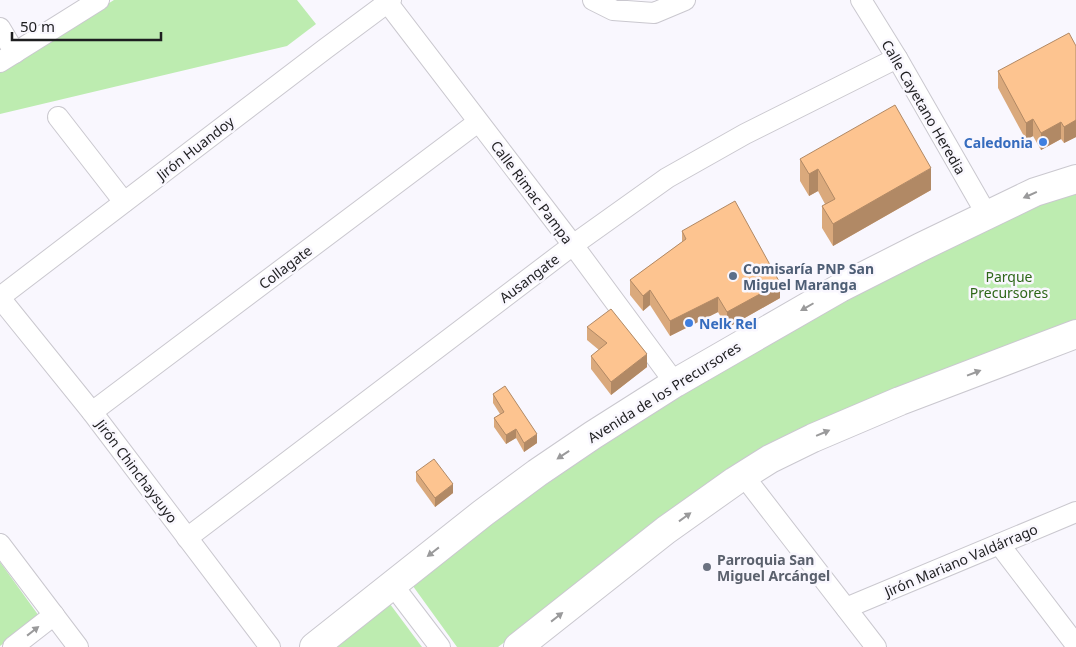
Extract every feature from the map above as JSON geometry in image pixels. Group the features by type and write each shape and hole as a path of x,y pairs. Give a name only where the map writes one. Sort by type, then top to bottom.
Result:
{"main road":[{"name":"Avenida de los Precursores","path":"314,647 483,513 593,435 676,383 840,288 1035,192 1076,179"},
{"path":"518,647 666,530 770,459 813,438 900,401 1076,334"}],"street":[{"path":"0,28 8,58 100,0"},
{"path":"593,0 613,10 654,13 685,0"},
{"name":"Calle Cayetano Heredia","path":"861,0 897,58 986,215"},
{"name":"Calle Rimac Pampa","path":"389,1 478,122 676,383"},
{"name":"Jirón Huandoy","path":"0,297 324,48 389,1"},
{"name":"Ausangate","path":"187,538 573,245 667,178 745,134 897,58"},
{"path":"58,117 124,202"},
{"name":"Collagate","path":"92,412 478,122"},
{"name":"Jirón Chinchaysuyo","path":"0,297 92,412 270,647"},
{"path":"743,476 876,647"},
{"name":"Jirón Mariano Valdárrago","path":"846,608 1076,512"},
{"path":"0,544 78,647"},
{"path":"999,544 1076,646"},
{"path":"392,584 440,647"},
{"path":"13,647 54,615"}],"green space":[{"path":"114,0 297,0 316,24 287,46 0,114 0,71"},
{"name":"Parque Precursores","path":"1076,190 1076,327 751,457 498,647 457,647 410,582 674,388 980,226"},
{"path":"0,562 39,616 0,646"},
{"path":"387,600 422,647 326,647"}],"building":[{"path":"1069,33 1076,46 1076,120 1064,127 1061,122 1041,133 1033,119 1026,123 998,71"},
{"path":"895,105 931,168 833,224 822,206 835,199 818,169 809,174 800,159"},
{"path":"735,201 780,283 727,312 718,297 670,321 650,290 643,296 630,280 686,239 682,231"},
{"path":"611,309 647,354 611,382 591,356 607,343 587,327"},
{"path":"505,386 537,434 524,443 516,429 506,435 494,418 504,412 493,394"},
{"path":"434,459 453,484 435,498 416,472"}],"place":[{"name":"Caledonia","path":"1043,142"},
{"name":"Comisaría PNP San Miguel Maranga","path":"733,276"},
{"name":"Nelk Rel","path":"689,323"},
{"name":"Parroquia San Miguel Arcángel","path":"707,567"}]}
